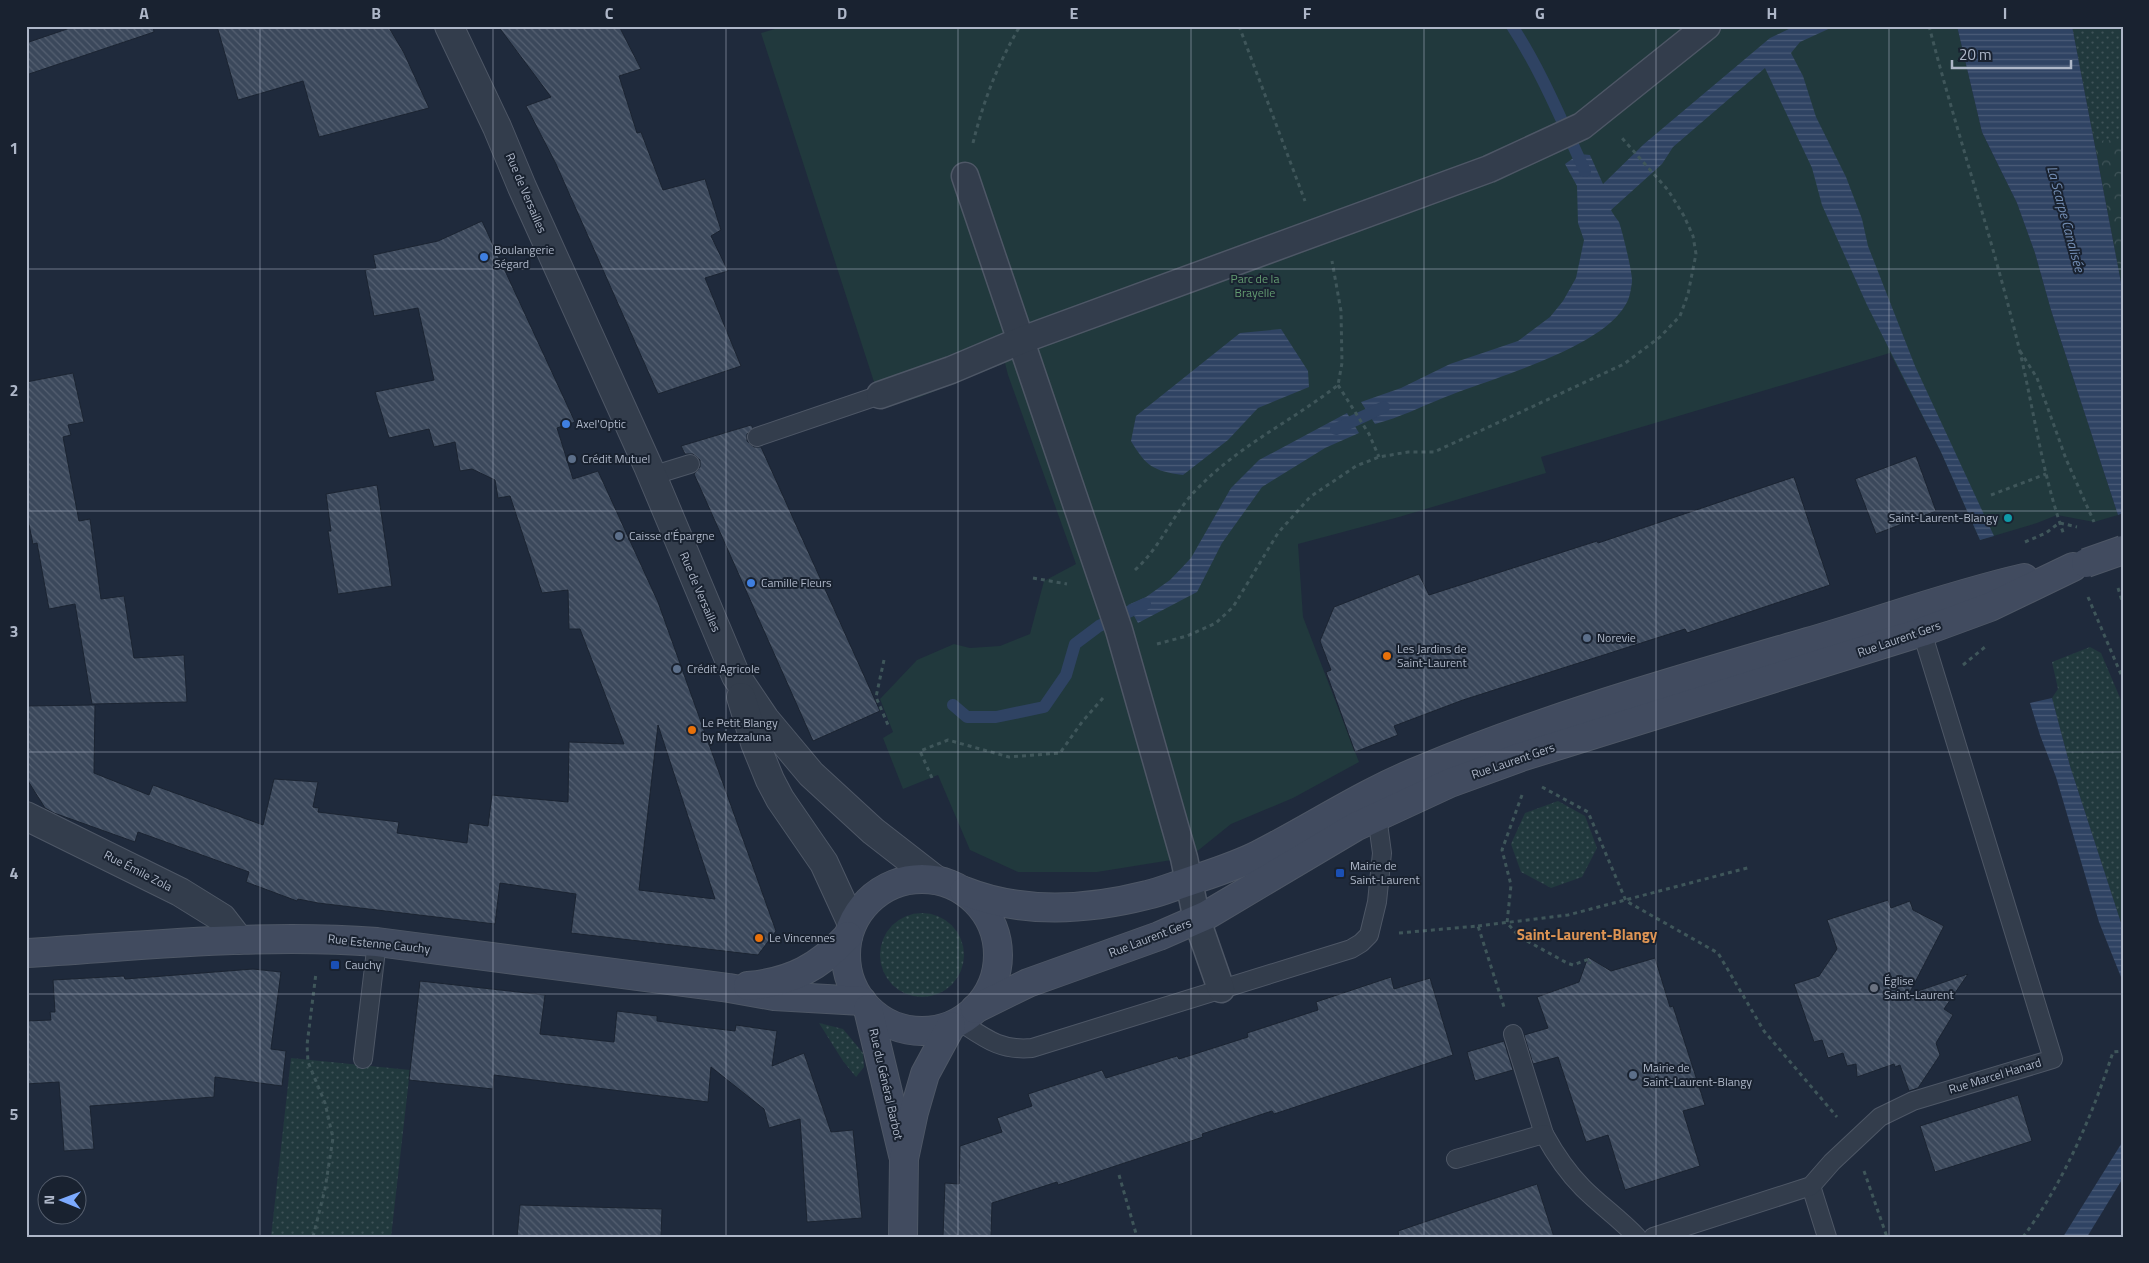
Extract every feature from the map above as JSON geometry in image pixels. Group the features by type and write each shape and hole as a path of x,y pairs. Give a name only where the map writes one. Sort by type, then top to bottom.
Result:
{"main road":[{"name":"Rue Laurent Gers","path":"964,891 982,898 1011,905 1095,905 1149,895 1214,874 1259,854 1356,799 1416,771 1514,734 1671,682 1844,632 1982,588 2079,565 2123,550"},
{"name":"Rue Laurent Gers","path":"962,1019 1028,982 1160,936 1197,920 1258,887 1297,862 1378,816 1450,783 1524,768 1922,632 1990,606 2079,565"},
{"path":"906,880 936,880 964,891 985,911 993,929 998,948 995,976 988,994 962,1019 931,1031 902,1029 884,1021 865,1005 848,975 846,955 850,930 863,906 887,887 906,880"},
{"name":"Rue Estenne Cauchy","path":"730,988 757,985 802,973 829,956 850,930"},
{"name":"Rue Estenne Cauchy","path":"26,953 239,940 304,938 377,942 730,988 774,996 865,1005"},
{"name":"Rue du Général Barbot","path":"865,1005 904,1158"},
{"name":"Rue du Général Barbot","path":"903,1237 904,1158 914,1112 925,1074 962,1019"}],"street":[{"name":"Rue de Versailles","path":"449,26 498,127 651,476 736,676 765,719 811,774 873,831 936,880"},
{"path":"880,396 951,370 1022,340 1319,233 1489,169 1582,126 1707,26"},
{"path":"965,176 1022,340 1122,642 1184,858 1197,920 1222,989"},
{"path":"736,676 746,718 770,780 780,799 824,863 850,930"},
{"name":"Rue Émile Zola","path":"26,816 180,892 222,918 239,940"}],"lane":[{"path":"757,437 880,396"},
{"path":"651,476 690,464"},
{"name":"Rue Marcel Hanard","path":"1811,1186 1832,1162 1880,1117 1913,1101 2053,1059 1922,632"},
{"path":"962,1019 992,1042 1006,1048 1032,1048 1351,949 1369,935 1377,902 1382,853 1378,816"},
{"path":"363,1059 377,942"},
{"path":"1513,1034 1544,1134 1567,1170 1623,1221 1637,1237"},
{"path":"1456,1159 1544,1134"},
{"path":"1653,1237 1811,1186 1827,1237"}],"path":[{"path":"965,176 981,110 1008,47 1020,26"},
{"path":"1101,578 1127,578 1147,560 1196,490 1240,450 1312,406 1338,385 1342,363 1341,311 1334,266 1309,210 1239,26"},
{"path":"1929,26 2019,348 2046,474 2059,522 2077,527"},
{"path":"1122,642 1187,636 1216,623 1233,607 1278,533 1310,497 1356,466 1379,457 1408,452 1434,452 1624,364 1667,330 1680,316 1688,294 1696,254 1693,236 1684,216 1656,174 1633,149"},
{"path":"2019,348 2037,378 2066,459 2094,522"},
{"path":"1338,385 1369,434 1379,457"},
{"path":"1991,496 2046,474"},
{"path":"2079,565 2092,606 2123,679"},
{"path":"2116,585 2123,604"},
{"path":"884,660 876,696 888,725"},
{"path":"932,778 920,751 937,743 948,740 959,741 1009,756 1060,753 1082,722 1110,690 1135,687"},
{"path":"1590,964 1589,959 1573,965 1567,963 1520,937 1507,923 1511,885 1502,850 1524,768 1588,812 1626,900 1718,953 1764,1031 1855,1140 1869,1188 1887,1237"},
{"path":"1369,935 1478,926 1568,915 1751,868"},
{"path":"1478,926 1513,1034"},
{"path":"314,1237 325,1189 333,1138 325,1104 308,1062 307,1045 317,966"},
{"path":"2023,1237 2054,1189 2076,1146 2098,1098 2113,1052 2123,1051"},
{"path":"1119,1175 1137,1237"}],"green space":[{"name":"Parc de la Brayelle","path":"785,26 1957,26 1982,132 2017,203 2035,253 2051,310 2118,515 2094,522 2057,515 1980,540 1941,452 1890,353 1541,457 1546,473 1399,517 1298,544 1303,617 1359,762 1293,798 1231,824 1195,853 1184,858 1097,872 1018,872 970,850 938,775 903,789 883,738 893,732 880,699 917,660 954,644 970,648 1000,646 1030,634 1044,581 1076,564 1005,363 920,397 885,407 875,385 761,33"},
{"path":"2072,26 2115,26 2123,32 2123,144 2117,141 2094,141"},
{"path":"2117,140 2123,144 2123,293 2094,141"},
{"path":"2090,647 2101,653 2123,705 2123,929 2070,766 2052,698 2058,689 2052,662"},
{"path":"1558,801 1585,816 1597,848 1582,877 1551,888 1521,872 1511,844 1525,813"},
{"path":"922,913 938,916 952,925 961,939 964,955 961,971 952,985 938,994 922,997 906,994 892,985 883,971 880,955 883,939 892,925 906,916"},
{"path":"819,1023 843,1029 863,1053 864,1067 856,1077 843,1061"},
{"path":"291,1058 410,1070 391,1237 271,1237"}],"water":[{"path":"1795,26 1835,26 1800,42 1791,53 1803,76 1816,117 1846,177 1862,219 1868,246 1915,366 1994,536 1980,540 1941,452 1867,305 1822,205 1812,168 1765,68 1673,147 1662,164 1611,210 1619,222 1632,277 1627,302 1613,320 1594,335 1570,349 1543,361 1375,424 1361,402 1401,388 1450,364 1518,341 1550,317 1563,301 1576,278 1584,240 1578,223 1577,186 1565,164 1579,154 1590,155 1603,184 1644,144 1770,38"},
{"name":"La Scarpe Canalisée","path":"1957,26 2072,26 2123,293 2123,513 2118,515 2051,310 2035,253 2017,203 1982,132"},
{"path":"1281,329 1308,371 1309,387 1258,408 1228,440 1183,475 1164,472 1146,462 1131,441 1136,416 1240,333"},
{"path":"1347,413 1359,433 1325,448 1262,487 1222,543 1197,592 1138,623 1128,605 1146,597 1170,580 1191,558 1231,488 1259,460"},
{"path":"2052,698 2070,766 2123,929 2123,982 2099,922 2056,777 2030,703"},
{"path":"2123,1141 2123,1178 2087,1237 2063,1237"}],"building":[{"path":"76,26 153,26 154,32 26,75 26,43"},
{"path":"217,26 388,26 404,53 429,108 319,137 303,81 238,100"},
{"path":"498,26 619,26 641,69 619,76 637,133 641,132 663,190 705,179 721,230 711,236 728,271 705,278 741,366 658,394 556,164 526,106 551,97"},
{"path":"482,221 575,422 557,428 573,479 598,471 658,602 776,931 758,955 571,933 576,894 500,883 495,924 298,899 297,901 246,882 249,872 138,832 135,842 54,813 45,808 28,781 26,706 95,705 94,773 149,795 153,785 263,825 274,779 318,782 313,807 319,808 318,812 399,822 397,833 467,843 469,823 488,826 492,795 568,802 569,742 624,744 580,629 569,629 568,590 542,593 510,496 498,498 495,480 472,469 460,471 455,442 434,447 429,429 389,438 375,392 434,380 418,308 374,316 365,270 376,268 373,255 438,241","holes":["658,725 715,899 639,890"]},
{"path":"73,373 84,422 68,425 71,435 63,437 79,521 90,519 101,599 124,596 134,658 184,655 187,702 92,704 75,604 49,609 37,543 33,544 26,510 26,382"},
{"path":"751,425 753,428 747,434 747,441 754,447 761,447 880,711 813,741 694,474 700,467 700,460 693,454 685,454 681,446"},
{"path":"1916,456 1936,511 1876,534 1855,479"},
{"path":"1794,477 1830,585 1687,633 1685,629 1463,700 1394,726 1398,735 1355,752 1326,672 1331,670 1320,641 1334,607 1419,574 1429,595 1597,541 1598,543"},
{"path":"377,485 392,586 338,594 328,531 331,531 326,494"},
{"name":"Église Saint-Laurent","path":"1888,900 1891,908 1910,901 1913,910 1944,926 1909,994 1968,974 1944,1009 1953,1015 1936,1043 1940,1055 1918,1088 1909,1091 1900,1065 1895,1067 1894,1064 1857,1077 1856,1064 1847,1066 1843,1053 1828,1058 1822,1040 1814,1042 1794,984 1819,976 1837,949 1827,920"},
{"name":"Mairie de Saint-Laurent-Blangy","path":"1588,957 1611,971 1655,958 1670,1007 1673,1006 1705,1105 1683,1111 1700,1166 1625,1190 1608,1135 1586,1142 1558,1057 1533,1064 1524,1035 1548,1028 1537,997 1579,982"},
{"path":"253,969 281,972 271,1049 286,1051 282,1086 215,1077 214,1097 90,1106 94,1149 64,1151 59,1082 26,1084 26,1021 51,1020 50,1012 55,1012 53,980 124,976 125,979"},
{"path":"1391,977 1394,989 1430,978 1453,1055 1274,1114 1272,1111 1202,1134 1203,1137 1058,1185 1057,1182 992,1203 991,1237 943,1237 945,1183 959,1184 960,1146 1002,1132 997,1118 1032,1106 1028,1094 1102,1070 1106,1078 1177,1056 1179,1059 1248,1037 1247,1033 1318,1010 1316,1002"},
{"path":"420,981 545,995 540,1034 614,1042 617,1011 657,1016 657,1021 694,1026 735,1031 736,1025 777,1031 772,1066 804,1053 831,1132 853,1130 862,1218 807,1222 800,1119 769,1128 764,1109 711,1067 708,1102 494,1075 493,1089 409,1080"},
{"path":"1504,1041 1513,1070 1475,1081 1467,1052"},
{"path":"2018,1095 2032,1141 1935,1172 1920,1126"},
{"path":"1537,1184 1554,1237 1399,1237 1398,1231"},
{"path":"520,1205 662,1209 661,1237 517,1237"}],"waterway":[{"path":"1512,26 1542,79 1585,171"},
{"path":"1336,429 1384,407"},
{"path":"953,705 967,717 996,717 1044,707 1066,675 1075,644 1099,626 1145,604"}],"place":[{"name":"Boulangerie Ségard","path":"484,257"},
{"name":"Axel'Optic","path":"566,424"},
{"name":"Crédit Mutuel","path":"572,459"},
{"name":"Saint-Laurent-Blangy","path":"2008,518"},
{"name":"Caisse d'Épargne","path":"619,536"},
{"name":"Camille Fleurs","path":"751,583"},
{"name":"Norevie","path":"1587,638"},
{"name":"Les Jardins de Saint-Laurent","path":"1387,656"},
{"name":"Crédit Agricole","path":"677,669"},
{"name":"Le Petit Blangy by Mezzaluna","path":"692,730"},
{"name":"Mairie de Saint-Laurent","path":"1340,873"},
{"name":"Le Vincennes","path":"759,938"},
{"name":"Cauchy","path":"335,965"},
{"name":"Église Saint-Laurent","path":"1874,988"},
{"name":"Mairie de Saint-Laurent-Blangy","path":"1633,1075"}],"district":[{"name":"Saint-Laurent-Blangy","path":"1587,935"}]}
